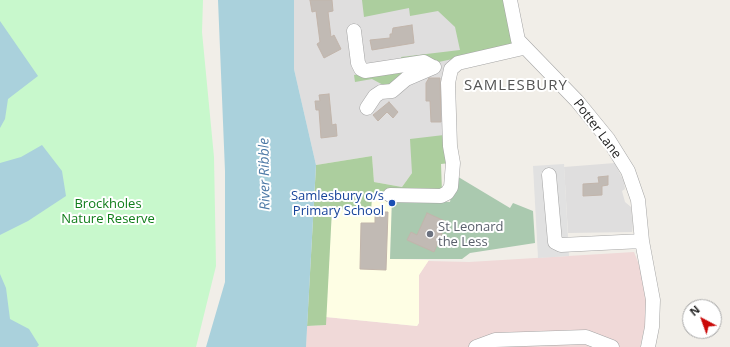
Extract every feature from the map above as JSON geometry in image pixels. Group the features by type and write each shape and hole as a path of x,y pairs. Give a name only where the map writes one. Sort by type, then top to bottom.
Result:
{"street":[{"name":"Potter Lane","path":"510,0 518,40 523,48 577,101 608,139 628,171 638,200 642,241 653,300 652,327 648,347"},
{"path":"354,31 358,63 361,69 365,71 424,62 433,68"},
{"path":"367,108 375,96 381,92 392,91 406,79 433,68 523,48"},
{"path":"390,196 441,196 447,193 451,187 453,163 450,146 448,83 451,69 458,63"},
{"path":"549,175 555,242 561,245 642,241"},
{"path":"476,347 495,340 586,337 612,347"}],"shaded area":[{"path":"294,0 504,0 460,67 453,74 454,134 412,173 402,187 374,182 372,156 316,165 294,69"},
{"path":"615,163 624,182 625,189 622,191 625,202 631,207 633,226 632,232 568,233 564,167"},
{"path":"564,164 569,256 538,258 533,166"},
{"path":"455,175 510,208 513,203 533,211 535,243 470,253 462,259 390,259 392,198 450,202"},
{"path":"372,198 392,198 390,259 429,260 419,275 419,323 417,326 326,317 332,209 371,210"},
{"path":"634,252 646,289 648,312 640,347 306,347 307,326 326,325 326,317 417,326 419,323 419,275 428,261 469,262"}],"green space":[{"name":"Brockholes Nature Reserve","path":"0,0 203,0 202,32 214,157 216,266 196,347 0,347"},
{"path":"362,0 504,0 513,46 434,63 402,61 401,57 460,50 455,27 438,11 410,16 409,8 364,17"},
{"path":"405,70 406,74 387,87 372,79 355,82 354,75"},
{"path":"444,135 450,163 441,164 442,192 380,192 380,198 372,198 371,210 332,209 326,325 307,326 316,165 372,156 374,182 402,187 412,173 410,139"}],"water":[{"name":"River Ribble","path":"218,0 294,0 294,69 316,165 306,347 206,347 225,282 225,171"},
{"path":"0,21 38,76 8,99 5,119 0,128"},
{"path":"42,145 62,171 66,196 28,221 0,235 0,163 21,157"},
{"path":"0,274 6,288 10,319 29,329 39,345 37,347 0,347"}],"building":[{"path":"310,0 332,0 333,11 328,12 331,37 334,35 341,49 324,58 317,44 320,42 316,11 312,12"},
{"path":"412,25 414,43 372,50 370,40 390,38 393,28"},
{"path":"429,78 440,78 441,122 431,122 430,101 426,101 426,83"},
{"path":"329,94 332,125 336,124 337,136 321,138 319,110 316,110 315,101 320,101 319,95"},
{"path":"389,102 398,112 393,118 387,112 378,121 373,115"},
{"path":"608,176 608,185 602,186 602,195 583,196 583,184 599,183 598,177"},
{"path":"375,212 388,212 386,270 360,269 361,223 375,223"},
{"name":"St Leonard the Less","path":"427,213 447,222 434,252 407,240 411,232 417,235"}],"place":[{"name":"Samlesbury o/s Primary School","path":"392,203"},
{"name":"St Leonard the Less","path":"430,234"}],"district":[{"name":"SAMLESBURY","path":"516,86"}]}
